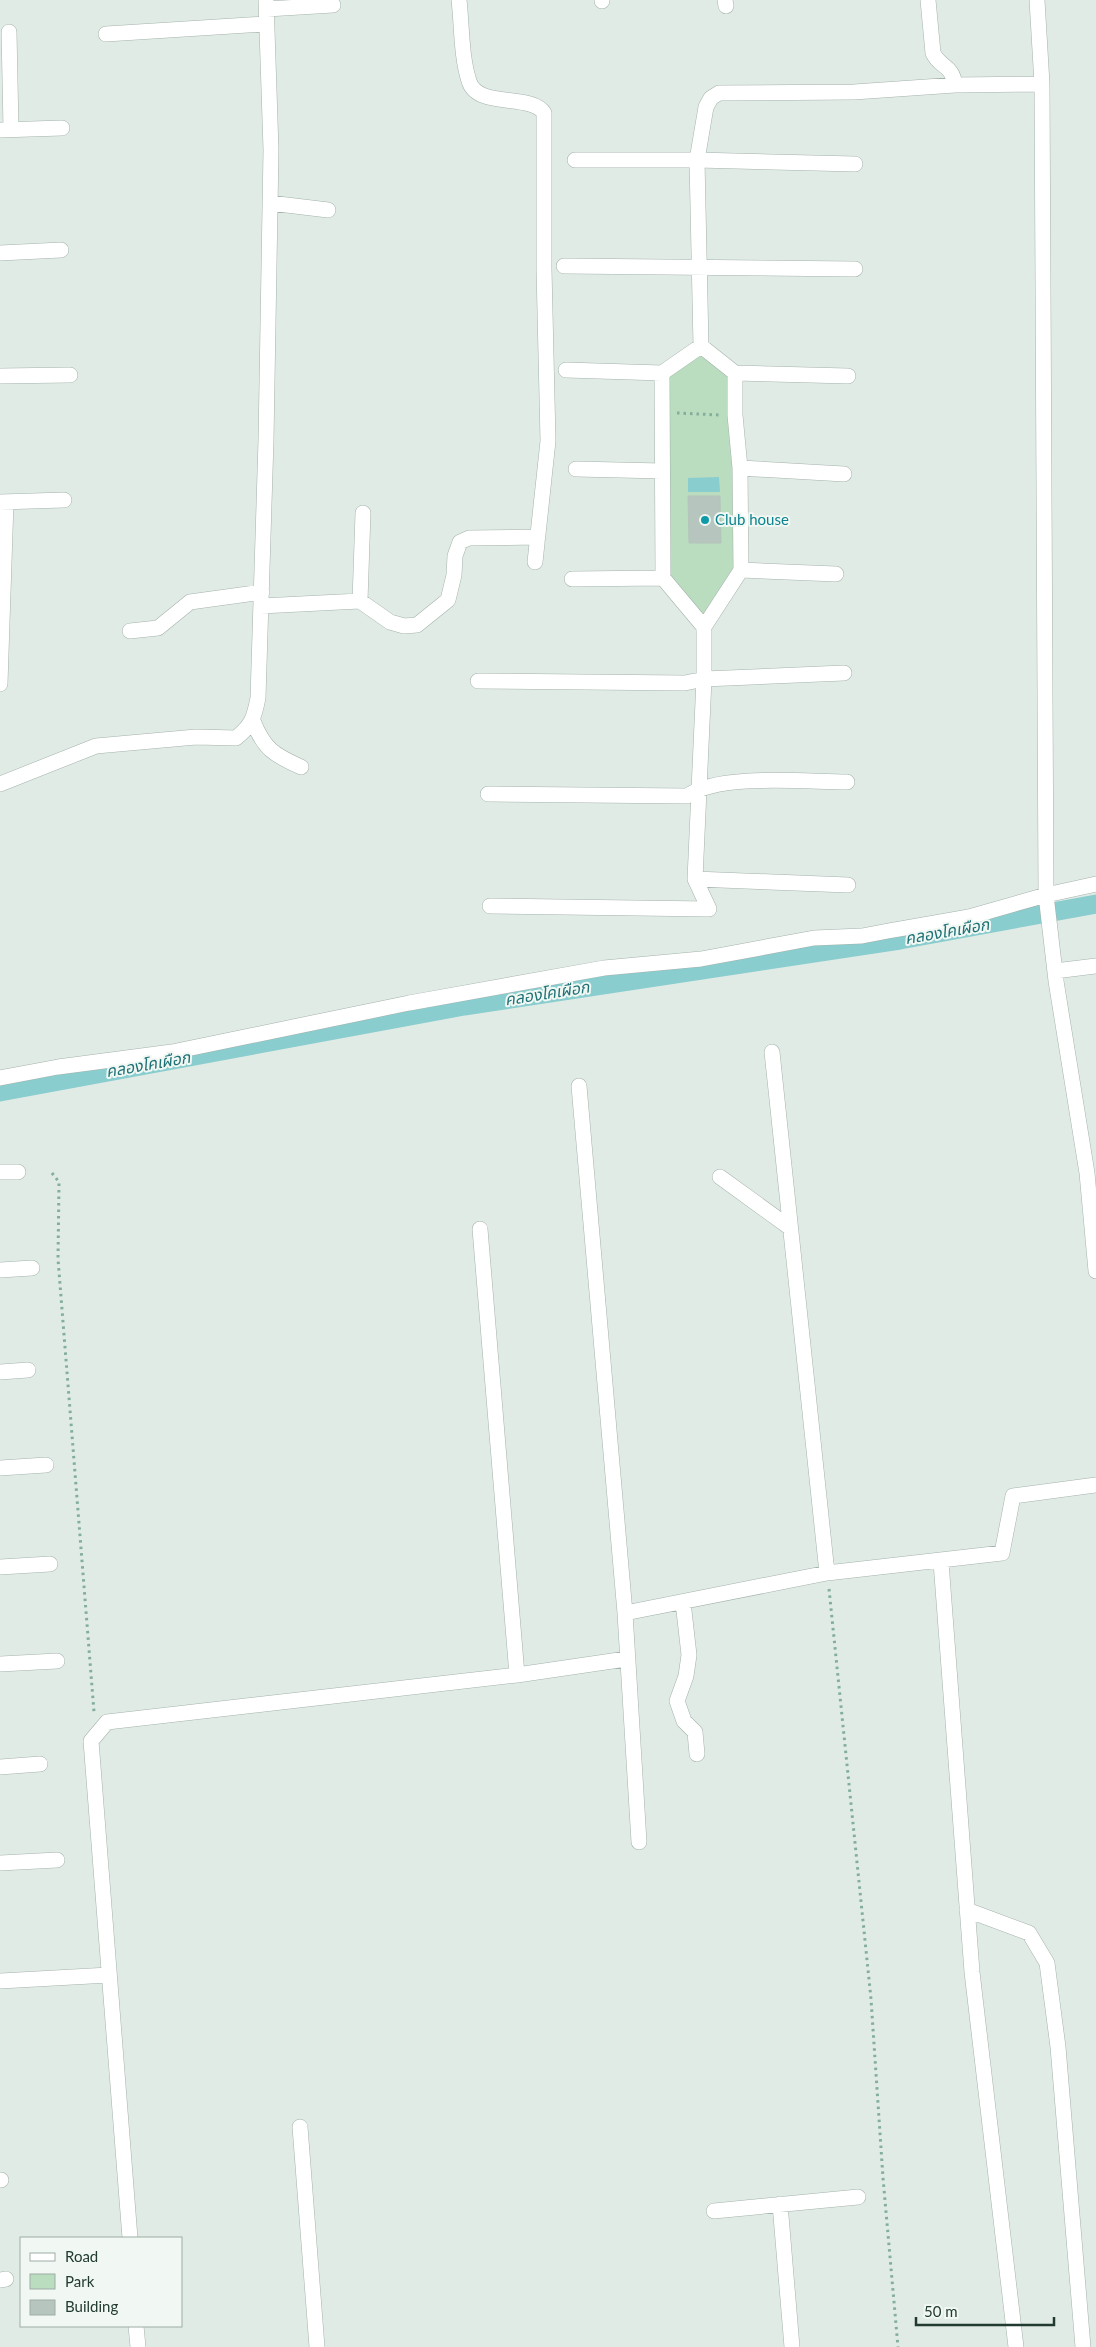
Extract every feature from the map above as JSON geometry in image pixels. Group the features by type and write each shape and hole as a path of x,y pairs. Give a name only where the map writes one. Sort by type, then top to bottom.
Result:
{"street":[{"path":"459,0 465,61 469,82 472,87 500,100 533,104 541,108 544,113 544,269 548,440 535,562"},
{"path":"928,0 933,53 935,58 950,69 955,85"},
{"path":"1037,0 1042,84 1046,899 1055,971 1087,1173 1096,1271"},
{"path":"106,34 266,11 333,5"},
{"path":"0,784 96,746 196,737 236,738 253,721 258,698 262,599 271,150 266,11"},
{"path":"9,32 6,130 62,128"},
{"path":"701,346 697,160 706,107 711,98 718,93 854,92 955,85 1042,84"},
{"path":"575,160 697,160 855,164"},
{"path":"270,203 328,210"},
{"path":"0,253 61,250"},
{"path":"564,266 855,269"},
{"path":"566,370 662,373 701,346"},
{"path":"701,346 736,373 848,376"},
{"path":"662,373 662,578 704,627"},
{"path":"490,906 709,909 695,879 704,679 704,627 741,570 740,468 735,415 736,373"},
{"path":"0,376 70,375"},
{"path":"740,468 844,474"},
{"path":"576,469 662,470"},
{"path":"0,684 3,502 64,500"},
{"path":"360,601 363,513"},
{"path":"130,631 158,628 190,602 262,599 360,601 390,622 404,626 417,625 448,600 454,575 455,556 460,542 469,538 538,537"},
{"path":"741,570 836,574"},
{"path":"572,579 662,578"},
{"path":"478,681 685,683 704,679 844,673"},
{"path":"253,721 259,736 269,750 278,757 302,767"},
{"path":"488,794 687,796 698,788 736,782 847,782"},
{"path":"695,879 848,885"},
{"path":"0,1078 58,1067 172,1052 409,1003 604,968 701,959 814,938 862,936 969,917 1046,899 1096,884"},
{"path":"1055,971 1096,966"},
{"path":"772,1052 827,1573"},
{"path":"579,1086 625,1613 626,1659 639,1842"},
{"path":"0,1172 18,1172"},
{"path":"720,1177 789,1227"},
{"path":"480,1229 517,1675"},
{"path":"0,1270 32,1268"},
{"path":"0,1372 28,1370"},
{"path":"0,1468 46,1466"},
{"path":"625,1613 827,1573 941,1562 1002,1553 1013,1496 1096,1485"},
{"path":"941,1562 967,1910 1016,2347"},
{"path":"0,1567 50,1564"},
{"path":"683,1602 689,1655 686,1676 677,1701 684,1722 695,1732 697,1754"},
{"path":"130,2237 91,1741 95,1735 107,1722 517,1675 626,1659"},
{"path":"0,1664 57,1661"},
{"path":"0,1767 40,1764"},
{"path":"0,1863 57,1860"},
{"path":"967,1910 1029,1932 1047,1963 1058,2047 1083,2347"},
{"path":"0,1981 109,1975"},
{"path":"300,2127 317,2347"},
{"path":"714,2211 858,2197"},
{"path":"780,2204 792,2347"},
{"path":"136,2327 138,2347"}],"path":[{"path":"662,413 735,415"},
{"path":"52,1173 59,1182 58,1259 95,1735"},
{"path":"827,1573 871,1999 883,2178 898,2347"}],"green space":[{"path":"701,346 735,373 741,570 704,627 663,578 662,373"}],"water":[{"path":"719,477 720,492 688,492 688,478"}],"building":[{"name":"Club house","path":"688,496 720,496 721,543 689,543"}],"waterway":[{"name":"คลองโคเผือก","path":"0,1092 464,1006 900,940 1096,904"}],"place":[{"name":"Club house","path":"705,520"}]}
